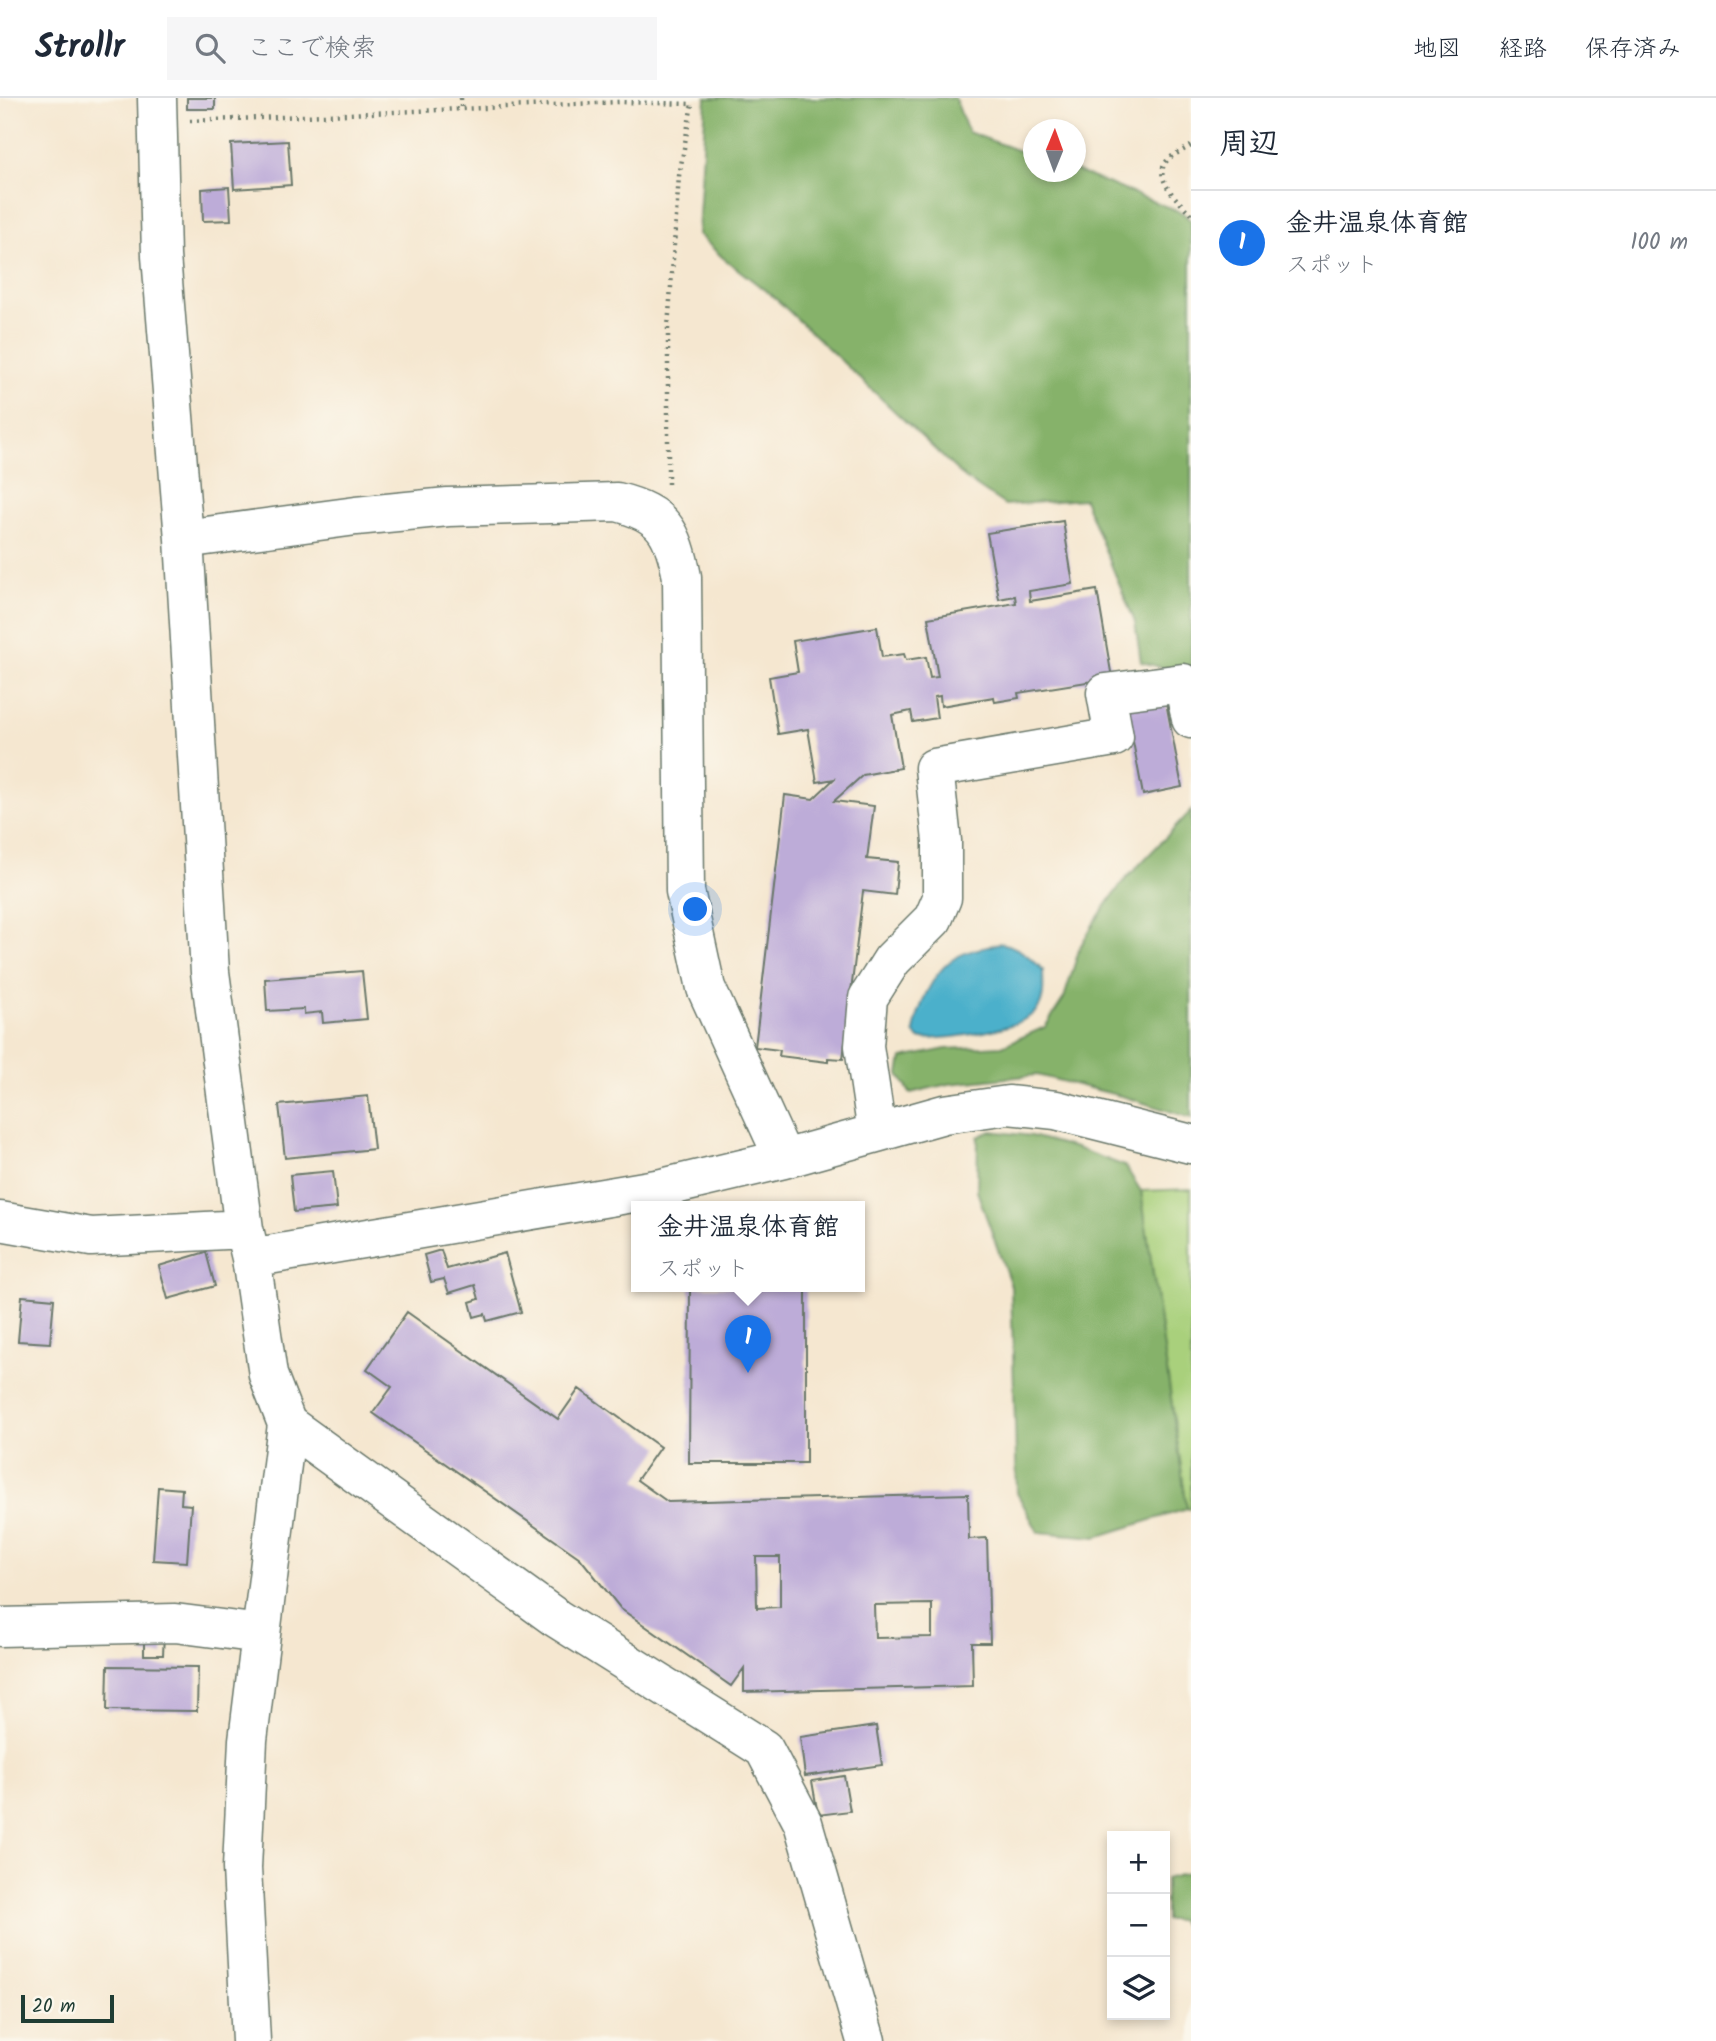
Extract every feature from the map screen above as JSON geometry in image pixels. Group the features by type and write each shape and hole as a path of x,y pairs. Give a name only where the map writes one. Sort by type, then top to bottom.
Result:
{"street":[{"path":"158,111 162,256 184,538 210,972 268,1375 287,1424 248,1740 242,1868 251,2041"},
{"path":"184,538 448,507 617,502 642,508 663,525 676,548 682,577 685,891 706,988 784,1159"},
{"path":"877,1133 864,1046 868,998 892,960 933,919 942,898 942,841 934,768 1114,737 1106,693 1184,683 1191,719"},
{"path":"0,1221 91,1237 248,1243 662,1188 784,1159 944,1114 1008,1105 1056,1110 1191,1144"},
{"path":"287,1424 556,1618 764,1749 803,1823 866,2041"},
{"path":"0,1627 175,1623 261,1634"}],"path":[{"path":"461,98 461,109"},
{"path":"158,111 461,109 619,102 692,104 679,176 668,328 668,501 663,525"},
{"path":"1191,146 1168,159 1163,171 1165,185 1191,214"}],"green space":[{"path":"706,98 955,98 968,132 1023,152 1023,182 1086,182 1086,175 1183,213 1191,221 1191,675 1141,662 1135,622 1084,499 1005,505 965,478 774,297 722,257 698,234"},
{"path":"1191,811 1191,1118 1125,1097 1037,1075 948,1084 910,1093 899,1074 902,1058 946,1049 1002,1046 1045,1027 1064,998 1080,947 1094,923 1122,883"},
{"path":"991,1131 1031,1136 1076,1148 1125,1166 1141,1191 1187,1509 1096,1537 1038,1532 1017,1493 1011,1286 977,1191 978,1137"},
{"path":"1191,1189 1191,1509 1187,1509 1141,1191"},
{"path":"1191,1872 1191,1936 1179,1920 1170,1920 1170,1878"}],"water":[{"path":"1001,943 1024,953 1043,970 1043,994 1039,1007 1031,1015 1002,1028 919,1039 914,1032 917,1018 925,996 939,972 955,958"}],"building":[{"path":"187,98 215,98 215,109 187,109"},
{"path":"288,141 291,185 234,189 231,144"},
{"path":"229,187 231,220 203,221 202,189"},
{"path":"1063,521 1073,584 1029,591 1030,601 1097,590 1112,678 1018,693 1019,698 995,702 994,697 941,706 940,696 934,697 937,718 913,722 911,711 892,715 901,768 863,775 834,801 874,806 867,859 898,862 895,895 863,891 843,1059 828,1058 828,1062 779,1056 780,1050 755,1047 785,795 813,799 834,779 817,782 808,729 778,734 769,677 798,672 793,641 877,627 882,657 904,654 906,660 926,657 930,678 938,677 928,618 1016,603 1015,596 999,599 987,533"},
{"path":"1165,697 1182,787 1143,795 1126,704"},
{"path":"362,971 367,1019 323,1023 322,1012 304,1014 304,1009 267,1011 265,979"},
{"path":"368,1096 374,1149 285,1158 279,1105"},
{"path":"333,1171 337,1208 294,1212 290,1175"},
{"path":"441,1250 447,1269 505,1253 521,1312 487,1321 485,1314 474,1317 470,1302 479,1299 475,1285 449,1293 444,1279 431,1282 424,1255"},
{"path":"206,1252 215,1286 168,1299 159,1266"},
{"path":"690,1292 806,1292 806,1463 689,1463"},
{"path":"22,1296 54,1299 50,1343 18,1341"},
{"path":"407,1312 558,1419 579,1389 660,1447 637,1480 668,1502 968,1494 969,1539 987,1538 990,1643 972,1643 973,1686 744,1692 744,1668 731,1686 621,1609 580,1558 373,1413 392,1387 367,1369","holes":["756,1557 780,1557 780,1607 757,1608","932,1604 932,1637 875,1638 874,1605"]},
{"path":"158,1487 182,1489 181,1504 191,1505 187,1562 153,1560"},
{"path":"144,1634 164,1634 163,1655 144,1655"},
{"path":"108,1666 198,1667 197,1711 107,1710"},
{"path":"876,1726 882,1765 805,1776 800,1737"},
{"path":"844,1776 850,1811 818,1815 812,1781"}],"place":[{"name":"金井温泉体育館","path":"748,1373"}]}
